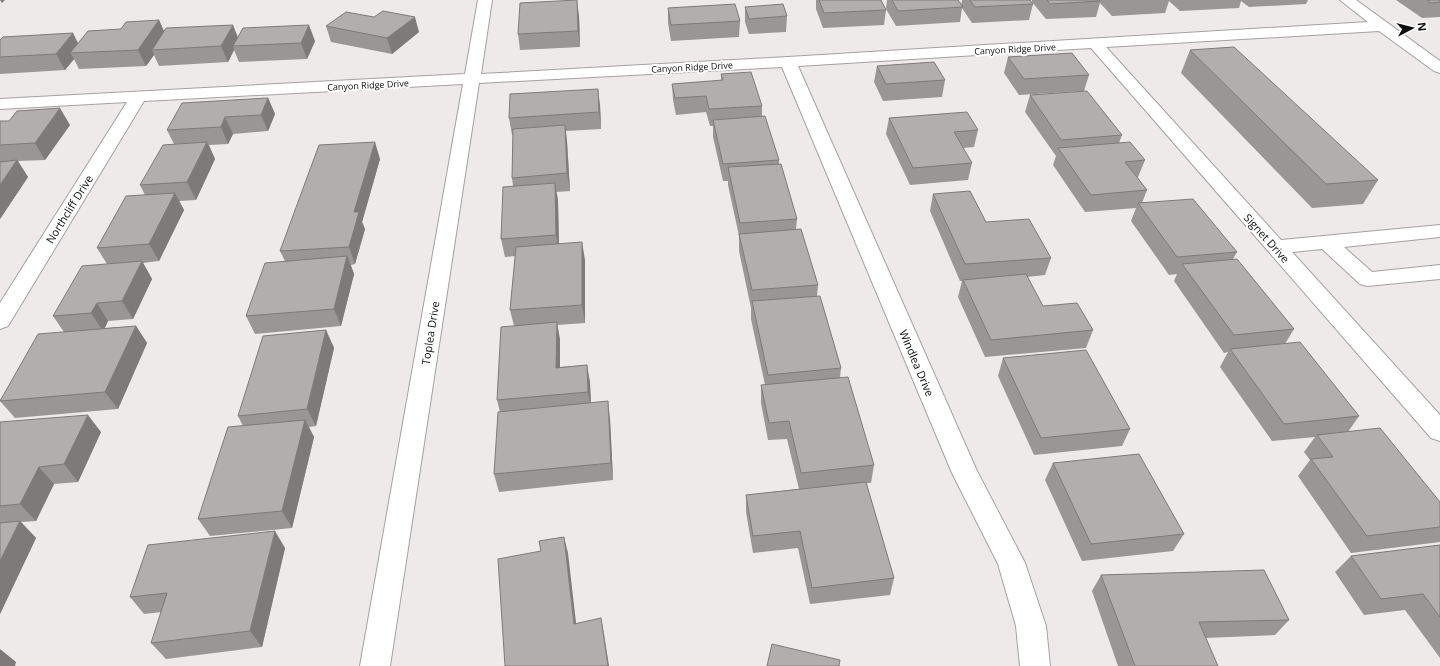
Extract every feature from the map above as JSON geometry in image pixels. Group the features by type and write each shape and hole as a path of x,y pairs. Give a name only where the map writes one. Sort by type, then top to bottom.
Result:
{"street":[{"name":"Toplea Drive","path":"375,666 486,0"},
{"path":"1347,0 1440,68"},
{"name":"Canyon Ridge Drive","path":"0,104 788,62 1383,26"},
{"name":"Signet Drive","path":"1095,44 1440,431"},
{"name":"Windlea Drive","path":"788,62 965,473 1011,563 1031,626 1035,666"},
{"name":"Northcliff Drive","path":"0,321 138,97"},
{"path":"1276,247 1440,231"},
{"path":"1327,242 1367,279 1440,272"}],"building":[{"path":"577,0 578,31 518,34 520,3"},
{"path":"819,0 881,0 886,10 824,13"},
{"path":"892,0 958,0 963,7 898,11"},
{"path":"970,0 1030,0 1033,4 975,7"},
{"path":"1047,0 1099,0 1100,1 1050,4"},
{"path":"1427,0 1440,0 1440,2 1431,3"},
{"path":"735,4 740,21 671,25 668,8"},
{"path":"783,4 787,16 749,19 745,7"},
{"path":"383,11 415,17 387,38 326,26 346,12 374,17"},
{"path":"159,20 138,50 70,53 88,31 121,29 126,22"},
{"path":"233,25 221,46 152,50 166,28"},
{"path":"309,25 301,43 233,46 243,28"},
{"path":"73,33 56,54 0,57 0,40 3,37"},
{"path":"1234,47 1378,180 1326,184 1190,50"},
{"path":"1072,53 1089,75 1024,79 1008,57"},
{"path":"934,62 945,80 886,84 877,66"},
{"path":"751,72 762,106 709,109 706,96 675,98 672,84 723,80 721,74"},
{"path":"598,89 599,112 509,118 510,94"},
{"path":"1087,91 1122,135 1061,140 1030,95"},
{"path":"268,98 261,115 225,117 221,127 167,130 182,103"},
{"path":"60,108 35,143 0,145 0,121 9,121 17,111"},
{"path":"967,112 978,130 954,132 972,163 913,168 889,118"},
{"path":"765,116 779,160 723,164 713,120"},
{"path":"565,125 567,173 512,178 513,129"},
{"path":"207,142 187,182 140,185 163,145"},
{"path":"375,142 354,212 359,212 349,247 280,251 319,145"},
{"path":"1130,142 1145,160 1125,162 1147,190 1091,195 1058,148"},
{"path":"17,160 0,185 0,162"},
{"path":"781,164 797,219 740,223 728,167"},
{"path":"555,183 556,235 501,239 503,187"},
{"path":"970,191 986,222 1029,219 1051,258 965,264 933,194"},
{"path":"175,193 149,244 97,248 126,196"},
{"path":"1193,199 1237,252 1177,257 1138,203"},
{"path":"801,229 818,285 752,290 739,234"},
{"path":"582,242 582,305 510,310 516,247"},
{"path":"347,256 334,309 246,316 265,263"},
{"path":"1237,259 1294,329 1234,335 1182,264"},
{"path":"142,261 122,301 97,303 91,313 53,316 82,266"},
{"path":"1026,274 1043,306 1077,303 1093,330 991,340 963,280"},
{"path":"820,296 841,368 768,375 752,301"},
{"path":"557,322 556,368 587,365 588,392 497,400 501,327"},
{"path":"136,326 105,392 0,401 38,334"},
{"path":"326,330 307,409 238,416 263,336"},
{"path":"1300,342 1359,416 1284,424 1230,349"},
{"path":"1086,350 1130,429 1041,438 1003,358"},
{"path":"848,377 874,465 801,473 789,421 769,423 761,385"},
{"path":"608,401 611,463 494,474 498,412"},
{"path":"88,415 64,464 39,467 20,504 0,506 0,422"},
{"path":"305,420 282,511 198,519 228,427"},
{"path":"1380,428 1440,502 1440,527 1367,536 1311,459 1333,457 1317,435"},
{"path":"1139,454 1184,534 1091,544 1053,463"},
{"path":"866,482 894,578 812,588 800,531 753,536 746,495"},
{"path":"20,521 0,561 0,523"},
{"path":"275,531 250,631 151,643 167,593 130,597 148,545"},
{"path":"564,537 574,624 601,618 608,666 505,666 498,559 541,551 539,541"},
{"path":"1440,545 1440,617 1423,594 1381,599 1351,556"},
{"path":"1264,570 1289,620 1199,622 1218,666 1135,666 1101,575"},
{"path":"772,644 840,660 839,666 767,666"}]}
